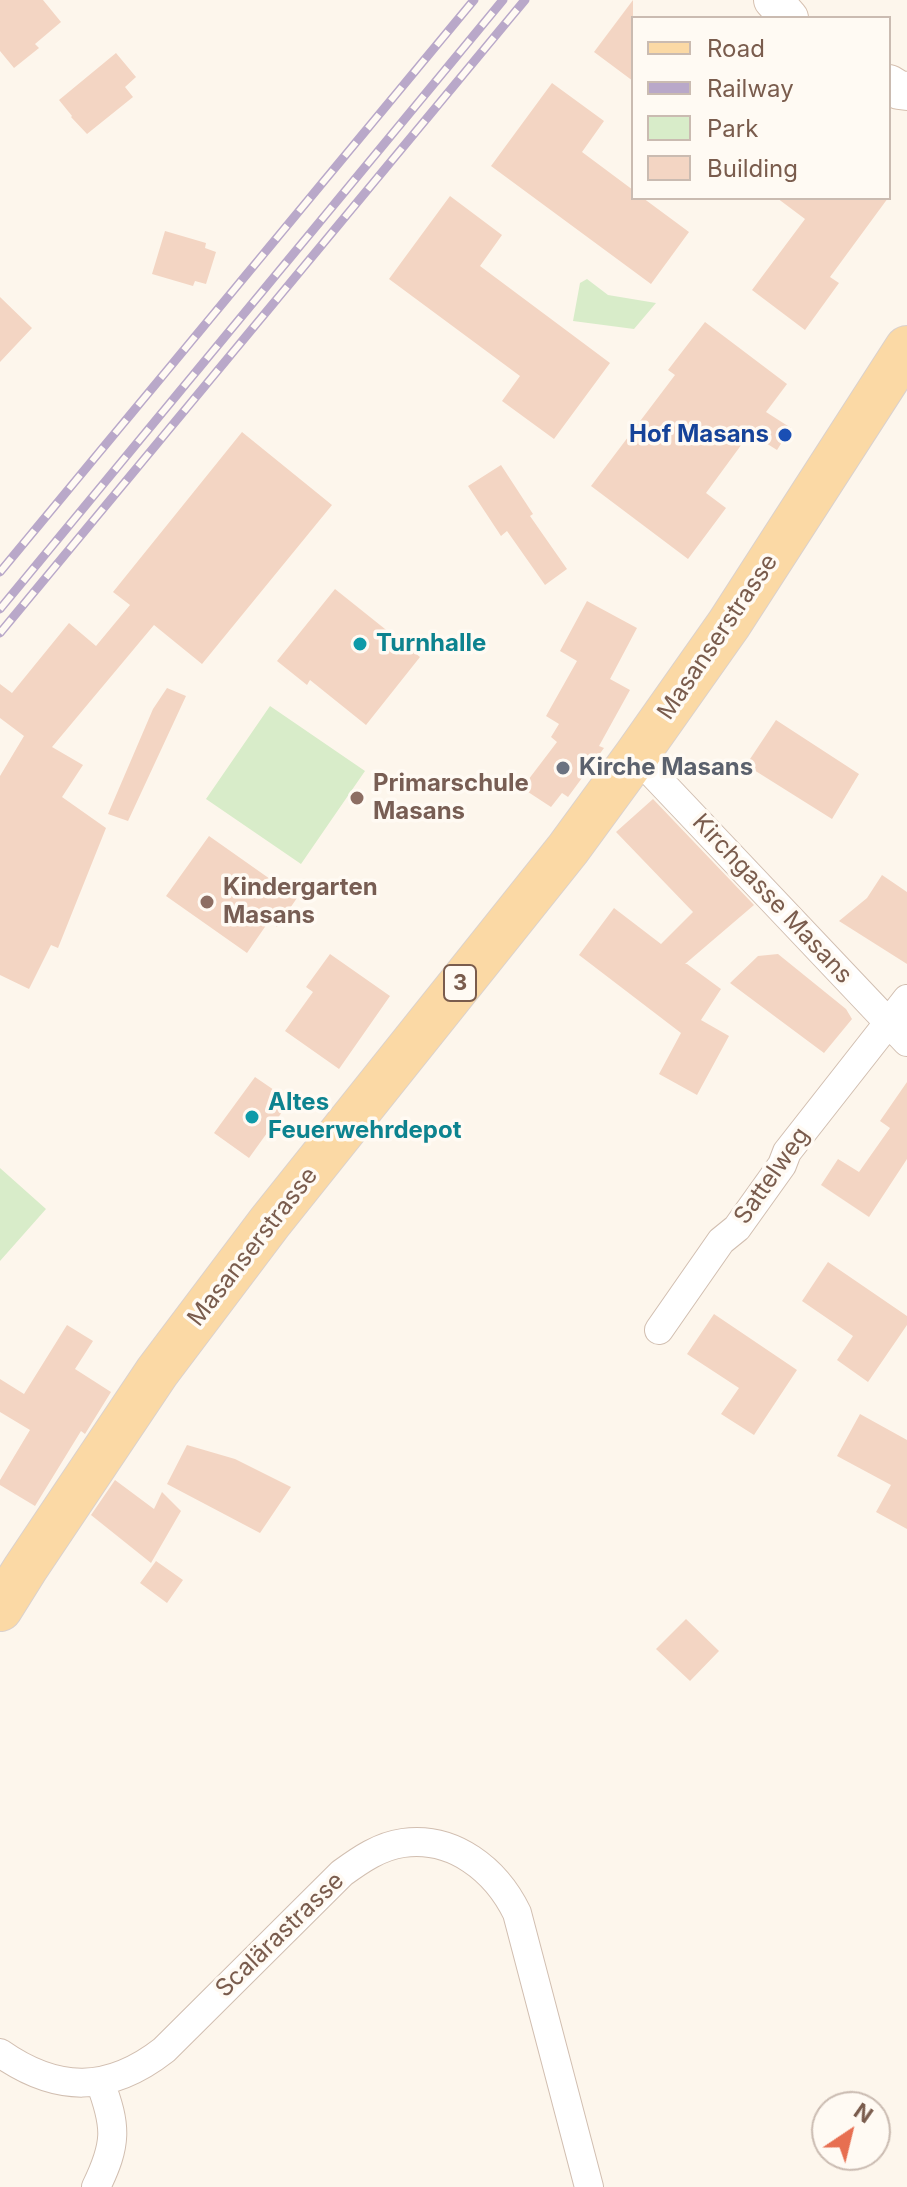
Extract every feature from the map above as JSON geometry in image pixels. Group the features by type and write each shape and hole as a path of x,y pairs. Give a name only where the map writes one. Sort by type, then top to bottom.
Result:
{"main road":[{"name":"Masanserstrasse","path":"0,1609 157,1372 270,1222 568,849 636,756 729,624 907,348"}],"street":[{"path":"773,0 787,16"},
{"name":"Kirchgasse Masans","path":"636,756 898,1033"},
{"name":"Sattelweg","path":"659,1330 721,1241 737,1228 782,1165 787,1152 898,1033 907,999"},
{"name":"Scalärastrasse","path":"0,2053 43,2077 78,2082 100,2082 132,2071 164,2050 342,1873 382,1849 403,1843 427,1843 471,1859 492,1874 508,1894 517,1913 589,2187"},
{"path":"96,2187 107,2165 114,2132 100,2082"}],"green space":[{"path":"587,279 608,295 656,303 634,329 573,321 580,283"},
{"path":"270,706 365,771 301,864 206,799"},
{"path":"0,1168 46,1209 0,1261"}],"building":[{"path":"0,0 43,0 61,22 35,44 39,48 14,68 0,51"},
{"path":"633,0 631,80 594,52"},
{"path":"116,53 136,77 125,87 133,97 87,134 59,100"},
{"path":"552,83 604,121 582,152 631,189 631,200 646,200 689,232 651,284 491,166"},
{"path":"450,196 502,235 480,266 610,363 554,439 502,401 520,376 389,279"},
{"path":"780,200 887,200 830,277 839,283 805,330 752,290 805,219"},
{"path":"165,231 206,243 205,248 216,252 206,284 195,281 193,286 152,274"},
{"path":"0,297 32,328 0,362"},
{"path":"705,322 787,384 766,412 791,428 777,450 750,433 706,493 726,508 688,559 591,486 675,375 668,370"},
{"path":"242,432 332,505 202,664 154,625 52,747 83,765 62,797 106,828 58,948 51,945 29,989 0,975 0,776 24,736 0,718 0,684 12,693 69,623 96,646 130,605 113,592"},
{"path":"501,465 533,514 530,516 567,569 545,585 507,531 501,536 468,486"},
{"name":"Turnhalle","path":"335,589 420,657 366,725 310,680 307,685 277,661"},
{"path":"587,601 637,628 610,679 630,690 599,746 604,748 568,797 562,793 551,807 522,788 557,742 551,737 559,724 546,716 577,661 560,651"},
{"path":"167,688 186,696 128,821 108,814 153,709"},
{"path":"776,720 859,774 832,819 746,765"},
{"path":"653,799 754,905 685,964 721,989 701,1020 729,1036 697,1095 659,1074 681,1033 579,955 614,908 661,944 693,912 616,832"},
{"path":"209,836 297,898 277,927 269,921 247,953 166,896"},
{"path":"882,875 907,892 907,964 839,921 867,898"},
{"path":"330,954 390,996 339,1069 285,1031 313,992 306,987"},
{"path":"778,954 846,1009 852,1019 824,1053 730,983 758,956"},
{"name":"Altes Feuerwehrdepot","path":"255,1077 290,1101 249,1158 214,1133"},
{"path":"907,1082 907,1159 869,1217 821,1185 838,1159 859,1172 890,1128 880,1121"},
{"path":"828,1262 907,1316 907,1325 868,1382 837,1360 853,1336 802,1301"},
{"path":"714,1314 797,1370 754,1435 721,1414 739,1388 687,1354"},
{"path":"67,1325 93,1341 75,1369 111,1392 85,1434 81,1431 35,1506 0,1485 30,1430 0,1412 0,1379 24,1394"},
{"path":"860,1414 907,1440 907,1529 876,1512 891,1485 837,1456"},
{"path":"187,1445 235,1459 291,1487 260,1533 167,1484"},
{"path":"115,1480 154,1509 162,1492 181,1511 151,1563 91,1515"},
{"path":"156,1561 183,1580 167,1603 140,1583"},
{"path":"686,1619 719,1651 690,1681 656,1649"}],"railway":[{"path":"0,572 474,0"},
{"path":"0,609 503,0"},
{"path":"0,633 525,0"}],"place":[{"name":"Hof Masans","path":"785,435"},
{"name":"Turnhalle","path":"360,644"},
{"name":"Kirche Masans","path":"563,768"},
{"name":"Primarschule Masans","path":"357,798"},
{"name":"Kindergarten Masans","path":"207,902"},
{"name":"Altes Feuerwehrdepot","path":"252,1117"}]}
